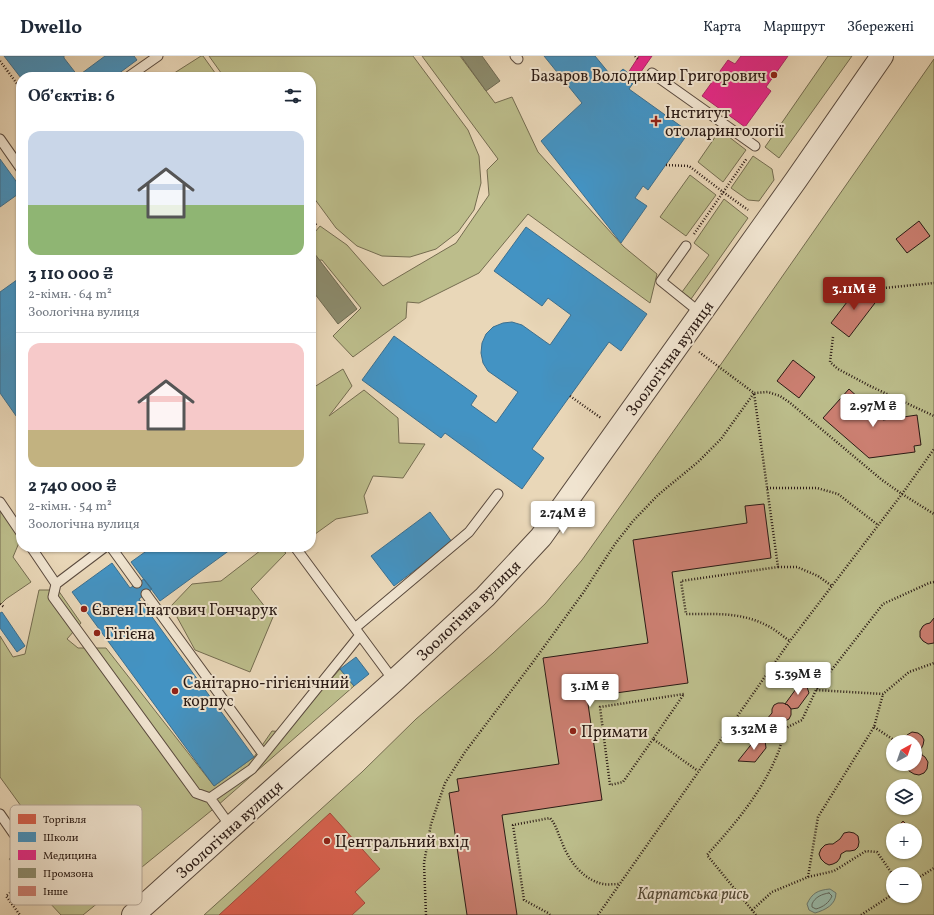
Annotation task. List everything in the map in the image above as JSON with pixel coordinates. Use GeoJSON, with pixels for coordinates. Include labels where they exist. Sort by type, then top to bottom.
{"type":"FeatureCollection","features":[{"type":"Feature","properties":{"kind":"street","name":"Зоологічна вулиця"},"geometry":{"type":"LineString","coordinates":[[133,915],[394,681],[485,597],[541,537],[792,187],[882,56]]}},
{"type":"Feature","properties":{"kind":"lane"},"geometry":{"type":"LineString","coordinates":[[135,72],[158,56]]}},
{"type":"Feature","properties":{"kind":"lane"},"geometry":{"type":"LineString","coordinates":[[652,73],[755,146]]}},
{"type":"Feature","properties":{"kind":"lane"},"geometry":{"type":"LineString","coordinates":[[0,139],[16,162]]}},
{"type":"Feature","properties":{"kind":"lane"},"geometry":{"type":"LineString","coordinates":[[688,242],[662,281],[701,314]]}},
{"type":"Feature","properties":{"kind":"lane"},"geometry":{"type":"LineString","coordinates":[[210,798],[252,769],[358,632],[469,532],[498,494]]}},
{"type":"Feature","properties":{"kind":"lane"},"geometry":{"type":"LineString","coordinates":[[0,502],[16,526]]}},
{"type":"Feature","properties":{"kind":"lane"},"geometry":{"type":"LineString","coordinates":[[34,552],[56,584]]}},
{"type":"Feature","properties":{"kind":"lane"},"geometry":{"type":"LineString","coordinates":[[98,552],[56,584],[53,597],[196,793],[210,798],[231,827]]}},
{"type":"Feature","properties":{"kind":"lane"},"geometry":{"type":"LineString","coordinates":[[115,552],[138,583]]}},
{"type":"Feature","properties":{"kind":"lane"},"geometry":{"type":"LineString","coordinates":[[299,552],[394,681]]}},
{"type":"Feature","properties":{"kind":"lane"},"geometry":{"type":"LineString","coordinates":[[146,594],[263,754]]}},
{"type":"Feature","properties":{"kind":"lane"},"geometry":{"type":"LineString","coordinates":[[0,814],[10,828]]}},
{"type":"Feature","properties":{"kind":"path"},"geometry":{"type":"LineString","coordinates":[[0,62],[16,80]]}},
{"type":"Feature","properties":{"kind":"path"},"geometry":{"type":"LineString","coordinates":[[688,242],[755,146]]}},
{"type":"Feature","properties":{"kind":"path"},"geometry":{"type":"LineString","coordinates":[[666,164],[689,166],[751,212]]}},
{"type":"Feature","properties":{"kind":"path"},"geometry":{"type":"LineString","coordinates":[[874,289],[934,283]]}},
{"type":"Feature","properties":{"kind":"path"},"geometry":{"type":"LineString","coordinates":[[834,337],[830,362],[838,369],[934,416]]}},
{"type":"Feature","properties":{"kind":"path"},"geometry":{"type":"LineString","coordinates":[[682,340],[754,393],[768,392],[780,396],[789,402],[882,480],[934,514]]}},
{"type":"Feature","properties":{"kind":"path"},"geometry":{"type":"LineString","coordinates":[[754,393],[778,567]]}},
{"type":"Feature","properties":{"kind":"path"},"geometry":{"type":"LineString","coordinates":[[426,915],[424,863],[431,824],[445,783],[465,752],[583,593],[632,521],[658,495],[698,462],[721,439],[754,393]]}},
{"type":"Feature","properties":{"kind":"path"},"geometry":{"type":"LineString","coordinates":[[570,396],[591,410]]}},
{"type":"Feature","properties":{"kind":"path"},"geometry":{"type":"LineString","coordinates":[[598,915],[790,641],[902,494],[934,449]]}},
{"type":"Feature","properties":{"kind":"path"},"geometry":{"type":"LineString","coordinates":[[768,488],[817,488],[838,494],[878,525]]}},
{"type":"Feature","properties":{"kind":"path"},"geometry":{"type":"LineString","coordinates":[[790,641],[766,625],[746,617],[721,614],[686,614],[681,581],[778,567],[797,567],[818,576],[832,586]]}},
{"type":"Feature","properties":{"kind":"path"},"geometry":{"type":"LineString","coordinates":[[756,915],[707,855],[729,831],[760,788],[778,752],[784,729],[802,720],[816,690],[883,604],[934,582]]}},
{"type":"Feature","properties":{"kind":"path"},"geometry":{"type":"LineString","coordinates":[[0,604],[4,607]]}},
{"type":"Feature","properties":{"kind":"path"},"geometry":{"type":"LineString","coordinates":[[808,877],[818,817],[874,727],[883,694],[909,672],[934,664]]}},
{"type":"Feature","properties":{"kind":"path"},"geometry":{"type":"LineString","coordinates":[[816,690],[883,694]]}},
{"type":"Feature","properties":{"kind":"path"},"geometry":{"type":"LineString","coordinates":[[684,694],[653,739],[623,782],[610,785],[600,707],[684,694]]}},
{"type":"Feature","properties":{"kind":"path"},"geometry":{"type":"LineString","coordinates":[[874,727],[886,735]]}},
{"type":"Feature","properties":{"kind":"path"},"geometry":{"type":"LineString","coordinates":[[653,739],[698,771]]}},
{"type":"Feature","properties":{"kind":"path"},"geometry":{"type":"LineString","coordinates":[[550,915],[524,900],[513,825],[550,818],[555,823],[569,859],[581,872],[591,880],[604,884],[619,884]]}},
{"type":"Feature","properties":{"kind":"path"},"geometry":{"type":"LineString","coordinates":[[752,910],[772,892],[808,877],[834,871],[866,851],[877,852],[887,867]]}},
{"type":"Feature","properties":{"kind":"path"},"geometry":{"type":"LineString","coordinates":[[922,876],[934,868]]}},
{"type":"Feature","properties":{"kind":"path"},"geometry":{"type":"LineString","coordinates":[[10,893],[6,896],[10,901]]}},
{"type":"Feature","properties":{"kind":"path"},"geometry":{"type":"LineString","coordinates":[[861,915],[886,899]]}},
{"type":"Feature","properties":{"kind":"path"},"geometry":{"type":"LineString","coordinates":[[13,905],[20,915]]}},
{"type":"Feature","properties":{"kind":"green space"},"geometry":{"type":"Polygon","coordinates":[[[203,56],[214,72],[176,72],[203,56]]]}},
{"type":"Feature","properties":{"kind":"green space"},"geometry":{"type":"Polygon","coordinates":[[[209,56],[413,56],[468,130],[479,156],[481,183],[474,210],[458,232],[436,249],[410,257],[382,256],[357,246],[336,228],[316,201],[316,72],[220,72],[209,56]]]}},
{"type":"Feature","properties":{"kind":"green space"},"geometry":{"type":"Polygon","coordinates":[[[422,56],[460,56],[495,103],[512,97],[538,152],[624,247],[657,274],[650,303],[528,214],[479,273],[419,303],[407,302],[406,318],[353,357],[333,336],[361,308],[322,260],[316,261],[316,231],[320,226],[347,245],[383,286],[456,243],[489,195],[487,170],[498,159],[422,56]]]}},
{"type":"Feature","properties":{"kind":"green space"},"geometry":{"type":"Polygon","coordinates":[[[828,56],[852,56],[779,158],[765,147],[828,56]]]}},
{"type":"Feature","properties":{"kind":"green space","name":"Карпатська рись"},"geometry":{"type":"Polygon","coordinates":[[[934,59],[934,915],[204,915],[362,772],[416,719],[493,653],[545,604],[582,560],[934,59]]]}},
{"type":"Feature","properties":{"kind":"green space"},"geometry":{"type":"Polygon","coordinates":[[[720,130],[746,150],[723,182],[698,162],[720,130]]]}},
{"type":"Feature","properties":{"kind":"green space"},"geometry":{"type":"Polygon","coordinates":[[[753,156],[772,169],[774,180],[759,201],[748,200],[731,188],[753,156]]]}},
{"type":"Feature","properties":{"kind":"green space"},"geometry":{"type":"Polygon","coordinates":[[[690,175],[716,195],[686,236],[660,217],[690,175]]]}},
{"type":"Feature","properties":{"kind":"green space"},"geometry":{"type":"Polygon","coordinates":[[[724,199],[748,218],[691,299],[682,292],[709,255],[694,243],[724,199]]]}},
{"type":"Feature","properties":{"kind":"green space"},"geometry":{"type":"Polygon","coordinates":[[[343,369],[352,386],[329,416],[364,390],[398,418],[399,443],[425,444],[403,478],[373,476],[364,496],[368,513],[336,519],[316,533],[316,386],[343,369]]]}},
{"type":"Feature","properties":{"kind":"green space"},"geometry":{"type":"Polygon","coordinates":[[[0,511],[16,532],[16,550],[13,557],[31,582],[6,599],[0,605],[0,511]]]}},
{"type":"Feature","properties":{"kind":"green space"},"geometry":{"type":"Polygon","coordinates":[[[259,552],[286,553],[251,589],[273,617],[250,672],[195,650],[171,606],[192,584],[221,581],[259,552]]]}},
{"type":"Feature","properties":{"kind":"green space"},"geometry":{"type":"Polygon","coordinates":[[[39,590],[58,590],[81,623],[67,639],[78,648],[106,648],[214,786],[254,757],[272,731],[285,732],[340,669],[354,686],[217,806],[142,867],[142,805],[20,805],[0,777],[0,636],[13,657],[25,654],[39,590]]]}},
{"type":"Feature","properties":{"kind":"green space"},"geometry":{"type":"Polygon","coordinates":[[[52,905],[95,905],[83,915],[61,915],[52,905]]]}},
{"type":"Feature","properties":{"kind":"water"},"geometry":{"type":"Polygon","coordinates":[[[830,889],[836,893],[836,897],[832,904],[826,909],[815,913],[809,910],[807,904],[813,895],[819,891],[830,889]]]}},
{"type":"Feature","properties":{"kind":"building: Торгівля","name":"Центральний вхід"},"geometry":{"type":"Polygon","coordinates":[[[330,813],[380,869],[355,892],[365,903],[352,915],[219,915],[330,813]]]}},
{"type":"Feature","properties":{"kind":"building: Школи"},"geometry":{"type":"Polygon","coordinates":[[[4,56],[64,56],[75,72],[16,72],[4,56]]]}},
{"type":"Feature","properties":{"kind":"building: Школи"},"geometry":{"type":"Polygon","coordinates":[[[105,56],[134,56],[137,60],[121,72],[83,72],[105,56]]]}},
{"type":"Feature","properties":{"kind":"building: Школи"},"geometry":{"type":"Polygon","coordinates":[[[544,56],[595,56],[613,78],[623,69],[636,79],[629,89],[689,132],[648,190],[643,186],[635,198],[647,206],[621,243],[541,141],[582,103],[544,56]]]}},
{"type":"Feature","properties":{"kind":"building: Школи"},"geometry":{"type":"Polygon","coordinates":[[[0,159],[16,181],[16,196],[0,207],[0,159]]]}},
{"type":"Feature","properties":{"kind":"building: Школи"},"geometry":{"type":"Polygon","coordinates":[[[526,227],[647,314],[621,351],[609,342],[532,449],[544,458],[522,489],[445,433],[441,438],[362,380],[394,336],[477,396],[471,405],[496,423],[518,392],[488,371],[483,363],[481,353],[482,343],[486,334],[493,327],[503,323],[512,322],[522,325],[550,345],[571,315],[548,298],[542,306],[494,271],[526,227]]]}},
{"type":"Feature","properties":{"kind":"building: Школи"},"geometry":{"type":"Polygon","coordinates":[[[16,281],[16,416],[0,393],[0,292],[16,281]]]}},
{"type":"Feature","properties":{"kind":"building: Школи"},"geometry":{"type":"Polygon","coordinates":[[[430,512],[452,542],[394,586],[371,556],[430,512]]]}},
{"type":"Feature","properties":{"kind":"building: Школи"},"geometry":{"type":"Polygon","coordinates":[[[145,552],[227,552],[160,601],[131,562],[145,552]]]}},
{"type":"Feature","properties":{"kind":"building: Школи","name":"Санітарно-гігієнічний корпус"},"geometry":{"type":"Polygon","coordinates":[[[112,563],[130,588],[144,579],[152,589],[139,599],[254,757],[214,786],[72,592],[112,563]]]}},
{"type":"Feature","properties":{"kind":"building: Школи"},"geometry":{"type":"Polygon","coordinates":[[[2,612],[25,646],[17,652],[0,628],[0,613],[2,612]]]}},
{"type":"Feature","properties":{"kind":"building: Школи"},"geometry":{"type":"Polygon","coordinates":[[[356,657],[369,674],[354,686],[340,669],[356,657]]]}},
{"type":"Feature","properties":{"kind":"building: Медицина"},"geometry":{"type":"Polygon","coordinates":[[[639,56],[652,56],[636,79],[628,73],[639,56]]]}},
{"type":"Feature","properties":{"kind":"building: Медицина"},"geometry":{"type":"Polygon","coordinates":[[[741,56],[788,56],[766,87],[771,91],[745,127],[702,96],[728,60],[735,64],[741,56]]]}},
{"type":"Feature","properties":{"kind":"building: Промзона"},"geometry":{"type":"Polygon","coordinates":[[[461,56],[482,56],[500,81],[486,91],[461,56]]]}},
{"type":"Feature","properties":{"kind":"building: Промзона"},"geometry":{"type":"Polygon","coordinates":[[[316,256],[357,309],[338,324],[316,295],[316,256]]]}},
{"type":"Feature","properties":{"kind":"building: Інше"},"geometry":{"type":"Polygon","coordinates":[[[919,221],[930,236],[907,253],[896,239],[919,221]]]}},
{"type":"Feature","properties":{"kind":"building: Інше"},"geometry":{"type":"Polygon","coordinates":[[[860,285],[878,299],[849,337],[831,323],[860,285]]]}},
{"type":"Feature","properties":{"kind":"building: Інше"},"geometry":{"type":"Polygon","coordinates":[[[793,360],[815,377],[799,398],[777,381],[793,360]]]}},
{"type":"Feature","properties":{"kind":"building: Інше"},"geometry":{"type":"Polygon","coordinates":[[[849,389],[883,420],[917,415],[921,445],[914,446],[915,452],[869,458],[823,418],[849,389]]]}},
{"type":"Feature","properties":{"kind":"building: Інше","name":"Примати"},"geometry":{"type":"Polygon","coordinates":[[[764,504],[771,558],[672,572],[688,683],[587,697],[602,800],[502,815],[517,915],[467,915],[449,793],[459,791],[457,779],[559,764],[543,658],[648,643],[633,540],[747,523],[745,506],[764,504]]]}},
{"type":"Feature","properties":{"kind":"building: Інше"},"geometry":{"type":"Polygon","coordinates":[[[934,618],[934,643],[928,644],[920,637],[920,631],[923,626],[930,623],[934,618]]]}},
{"type":"Feature","properties":{"kind":"building: Інше"},"geometry":{"type":"Polygon","coordinates":[[[804,678],[809,693],[798,708],[791,709],[785,704],[804,678]]]}},
{"type":"Feature","properties":{"kind":"building: Інше"},"geometry":{"type":"Polygon","coordinates":[[[778,703],[788,705],[791,709],[791,715],[789,719],[781,722],[772,738],[769,740],[761,739],[756,733],[756,727],[759,722],[766,720],[772,713],[774,705],[778,703]]]}},
{"type":"Feature","properties":{"kind":"building: Інше"},"geometry":{"type":"Polygon","coordinates":[[[912,732],[921,735],[907,735],[912,732]]]}},
{"type":"Feature","properties":{"kind":"building: Інше"},"geometry":{"type":"Polygon","coordinates":[[[758,736],[765,740],[766,748],[755,762],[738,761],[758,736]]]}},
{"type":"Feature","properties":{"kind":"building: Інше"},"geometry":{"type":"Polygon","coordinates":[[[922,736],[924,740],[922,747],[922,736]]]}},
{"type":"Feature","properties":{"kind":"building: Інше"},"geometry":{"type":"Polygon","coordinates":[[[922,755],[928,762],[927,769],[924,773],[919,775],[909,771],[922,771],[922,755]]]}},
{"type":"Feature","properties":{"kind":"building: Інше"},"geometry":{"type":"Polygon","coordinates":[[[849,832],[858,836],[858,847],[855,850],[846,851],[841,854],[837,862],[833,864],[829,865],[825,863],[819,854],[821,849],[825,845],[833,844],[840,839],[844,833],[849,832]]]}},
{"type":"Feature","properties":{"kind":"place","name":"Базаров Володимир Григорович"},"geometry":{"type":"Point","coordinates":[774,75]}},
{"type":"Feature","properties":{"kind":"place","name":"Інститут отоларингології"},"geometry":{"type":"Point","coordinates":[656,121]}},
{"type":"Feature","properties":{"kind":"place","name":"Євген Гнатович Гончарук"},"geometry":{"type":"Point","coordinates":[84,609]}},
{"type":"Feature","properties":{"kind":"place","name":"Гігієна"},"geometry":{"type":"Point","coordinates":[97,633]}},
{"type":"Feature","properties":{"kind":"place","name":"Санітарно-гігієнічний корпус"},"geometry":{"type":"Point","coordinates":[175,691]}},
{"type":"Feature","properties":{"kind":"place","name":"Примати"},"geometry":{"type":"Point","coordinates":[573,731]}},
{"type":"Feature","properties":{"kind":"place","name":"Центральний вхід"},"geometry":{"type":"Point","coordinates":[327,841]}}]}
